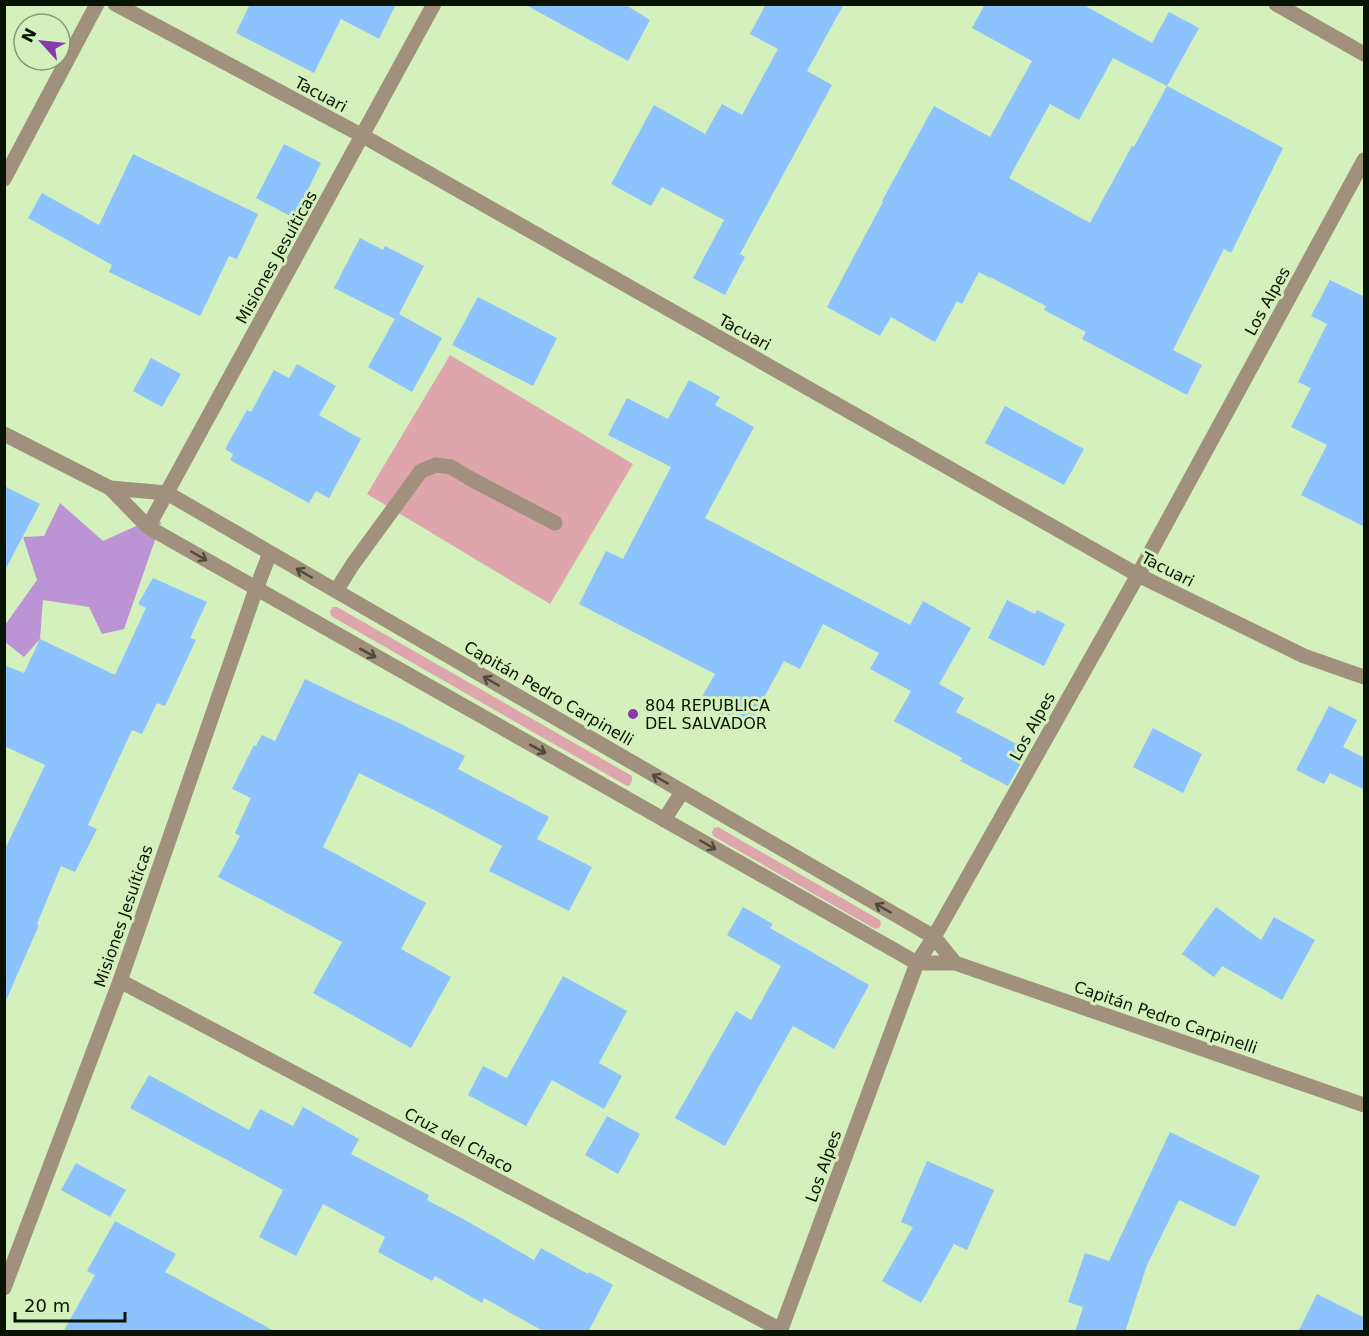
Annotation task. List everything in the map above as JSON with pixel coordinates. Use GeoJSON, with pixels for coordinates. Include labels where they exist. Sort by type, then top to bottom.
{"type":"FeatureCollection","features":[{"type":"Feature","properties":{"kind":"street"},"geometry":{"type":"LineString","coordinates":[[4,179],[97,4]]}},
{"type":"Feature","properties":{"kind":"street","name":"Tacuari"},"geometry":{"type":"LineString","coordinates":[[115,4],[363,136],[1138,574],[1304,656],[1365,677]]}},
{"type":"Feature","properties":{"kind":"street","name":"Misiones Jesuíticas"},"geometry":{"type":"LineString","coordinates":[[148,527],[434,4]]}},
{"type":"Feature","properties":{"kind":"street"},"geometry":{"type":"LineString","coordinates":[[1276,4],[1365,54]]}},
{"type":"Feature","properties":{"kind":"street","name":"Los Alpes"},"geometry":{"type":"LineString","coordinates":[[781,1331],[917,963],[934,937],[1138,574],[1365,160]]}},
{"type":"Feature","properties":{"kind":"street","name":"Capitán Pedro Carpinelli"},"geometry":{"type":"LineString","coordinates":[[4,434],[110,488],[148,527],[917,963],[955,963],[1365,1105]]}},
{"type":"Feature","properties":{"kind":"street"},"geometry":{"type":"LineString","coordinates":[[336,591],[421,471],[436,465],[451,467],[555,523]]}},
{"type":"Feature","properties":{"kind":"street","name":"Capitán Pedro Carpinelli"},"geometry":{"type":"LineString","coordinates":[[110,488],[167,493],[934,937],[955,963]]}},
{"type":"Feature","properties":{"kind":"street","name":"Misiones Jesuíticas"},"geometry":{"type":"LineString","coordinates":[[4,1288],[120,981],[270,553]]}},
{"type":"Feature","properties":{"kind":"street"},"geometry":{"type":"LineString","coordinates":[[664,820],[682,792]]}},
{"type":"Feature","properties":{"kind":"street","name":"Cruz del Chaco"},"geometry":{"type":"LineString","coordinates":[[120,981],[781,1331]]}},
{"type":"Feature","properties":{"kind":"shaded area"},"geometry":{"type":"Polygon","coordinates":[[[450,355],[633,464],[550,604],[367,494],[450,355]]]}},
{"type":"Feature","properties":{"kind":"shaded area"},"geometry":{"type":"Polygon","coordinates":[[[60,503],[103,541],[156,517],[161,523],[124,629],[102,634],[89,607],[43,600],[40,639],[24,657],[5,642],[5,625],[37,580],[23,537],[44,536],[60,503]]]}},
{"type":"Feature","properties":{"kind":"shaded area"},"geometry":{"type":"Polygon","coordinates":[[[333,607],[337,607],[632,776],[630,785],[627,786],[331,616],[330,611],[333,607]]]}},
{"type":"Feature","properties":{"kind":"shaded area"},"geometry":{"type":"Polygon","coordinates":[[[718,827],[880,920],[879,928],[875,929],[713,836],[714,828],[718,827]]]}},
{"type":"Feature","properties":{"kind":"building"},"geometry":{"type":"Polygon","coordinates":[[[250,4],[396,4],[379,39],[341,19],[314,73],[236,33],[250,4]]]}},
{"type":"Feature","properties":{"kind":"building"},"geometry":{"type":"Polygon","coordinates":[[[524,4],[624,4],[650,20],[628,61],[524,4]]]}},
{"type":"Feature","properties":{"kind":"building"},"geometry":{"type":"Polygon","coordinates":[[[766,4],[844,4],[807,71],[832,85],[740,254],[745,257],[725,295],[693,278],[724,220],[662,187],[651,206],[611,184],[654,105],[705,134],[722,104],[742,115],[778,49],[750,34],[766,4]]]}},
{"type":"Feature","properties":{"kind":"building"},"geometry":{"type":"Polygon","coordinates":[[[985,4],[1082,4],[1152,43],[1169,12],[1199,28],[1167,86],[1283,148],[1231,253],[1224,249],[1173,350],[1202,365],[1187,395],[1082,339],[1086,332],[1044,310],[1046,306],[979,272],[962,304],[957,301],[935,342],[891,317],[880,336],[827,307],[934,106],[990,137],[1032,61],[972,28],[985,4]],[[1113,58],[1079,120],[1050,104],[1009,178],[1090,223],[1132,146],[1134,147],[1167,86],[1113,58]]]}},
{"type":"Feature","properties":{"kind":"building"},"geometry":{"type":"Polygon","coordinates":[[[284,144],[321,163],[294,218],[256,198],[284,144]]]}},
{"type":"Feature","properties":{"kind":"building"},"geometry":{"type":"Polygon","coordinates":[[[133,154],[258,214],[237,259],[229,256],[200,316],[109,272],[112,265],[28,218],[42,193],[99,225],[133,154]]]}},
{"type":"Feature","properties":{"kind":"building"},"geometry":{"type":"Polygon","coordinates":[[[360,238],[383,250],[385,246],[424,266],[399,314],[442,338],[412,392],[368,367],[395,319],[334,288],[360,238]]]}},
{"type":"Feature","properties":{"kind":"building"},"geometry":{"type":"Polygon","coordinates":[[[1330,280],[1365,297],[1365,527],[1301,495],[1327,445],[1291,427],[1311,388],[1298,382],[1327,324],[1311,316],[1330,280]]]}},
{"type":"Feature","properties":{"kind":"building"},"geometry":{"type":"Polygon","coordinates":[[[478,297],[557,338],[533,386],[452,345],[478,297]]]}},
{"type":"Feature","properties":{"kind":"building"},"geometry":{"type":"Polygon","coordinates":[[[151,358],[181,374],[162,407],[133,391],[151,358]]]}},
{"type":"Feature","properties":{"kind":"building"},"geometry":{"type":"Polygon","coordinates":[[[297,364],[336,386],[319,415],[361,439],[329,498],[316,491],[309,503],[230,460],[233,454],[225,449],[247,410],[251,412],[274,370],[289,378],[297,364]]]}},
{"type":"Feature","properties":{"kind":"building"},"geometry":{"type":"Polygon","coordinates":[[[689,380],[720,397],[715,405],[754,427],[705,518],[910,625],[923,601],[971,628],[939,684],[964,698],[956,712],[1028,750],[1008,786],[960,761],[962,758],[894,721],[911,691],[870,669],[879,653],[823,624],[800,669],[784,661],[746,730],[698,704],[715,674],[579,604],[606,551],[623,559],[671,467],[608,435],[627,398],[668,419],[689,380]]]}},
{"type":"Feature","properties":{"kind":"building"},"geometry":{"type":"Polygon","coordinates":[[[1005,406],[1084,449],[1064,485],[985,443],[1005,406]]]}},
{"type":"Feature","properties":{"kind":"building"},"geometry":{"type":"Polygon","coordinates":[[[4,486],[40,504],[4,572],[4,486]]]}},
{"type":"Feature","properties":{"kind":"building"},"geometry":{"type":"Polygon","coordinates":[[[153,578],[207,602],[190,638],[196,640],[165,706],[157,703],[142,734],[132,730],[88,825],[97,829],[75,872],[61,866],[37,924],[39,925],[4,1005],[4,851],[45,765],[4,746],[4,665],[24,673],[40,639],[115,675],[146,608],[138,604],[153,578]]]}},
{"type":"Feature","properties":{"kind":"building"},"geometry":{"type":"Polygon","coordinates":[[[1007,600],[1035,614],[1037,610],[1065,624],[1044,666],[988,638],[1007,600]]]}},
{"type":"Feature","properties":{"kind":"building"},"geometry":{"type":"Polygon","coordinates":[[[305,679],[465,756],[458,769],[549,817],[537,839],[592,867],[569,911],[489,871],[502,846],[359,773],[323,847],[426,903],[401,949],[451,977],[411,1048],[313,993],[342,942],[218,877],[240,836],[235,833],[251,798],[232,789],[254,745],[256,746],[262,735],[275,741],[305,679]]]}},
{"type":"Feature","properties":{"kind":"building"},"geometry":{"type":"Polygon","coordinates":[[[1329,706],[1357,720],[1343,747],[1365,758],[1365,790],[1330,773],[1324,784],[1296,770],[1329,706]]]}},
{"type":"Feature","properties":{"kind":"building"},"geometry":{"type":"Polygon","coordinates":[[[1153,728],[1202,754],[1183,793],[1133,767],[1153,728]]]}},
{"type":"Feature","properties":{"kind":"building"},"geometry":{"type":"Polygon","coordinates":[[[743,907],[773,924],[770,928],[869,985],[834,1049],[793,1026],[725,1146],[675,1118],[736,1011],[751,1020],[781,966],[727,935],[743,907]]]}},
{"type":"Feature","properties":{"kind":"building"},"geometry":{"type":"Polygon","coordinates":[[[1216,907],[1261,940],[1274,917],[1315,940],[1282,1000],[1222,966],[1214,977],[1182,954],[1216,907]]]}},
{"type":"Feature","properties":{"kind":"building"},"geometry":{"type":"Polygon","coordinates":[[[563,976],[627,1011],[599,1063],[622,1076],[604,1109],[552,1080],[526,1126],[468,1095],[483,1066],[507,1078],[563,976]]]}},
{"type":"Feature","properties":{"kind":"building"},"geometry":{"type":"Polygon","coordinates":[[[149,1075],[249,1130],[260,1109],[293,1126],[303,1107],[359,1139],[351,1154],[429,1195],[427,1200],[534,1260],[541,1248],[613,1285],[588,1332],[545,1332],[484,1298],[482,1303],[435,1276],[432,1281],[378,1252],[385,1237],[323,1204],[296,1256],[259,1237],[283,1190],[130,1108],[149,1075]]]}},
{"type":"Feature","properties":{"kind":"building"},"geometry":{"type":"Polygon","coordinates":[[[607,1116],[640,1134],[618,1174],[585,1155],[607,1116]]]}},
{"type":"Feature","properties":{"kind":"building"},"geometry":{"type":"Polygon","coordinates":[[[1170,1132],[1260,1176],[1235,1227],[1179,1200],[1147,1265],[1125,1332],[1075,1332],[1083,1307],[1068,1302],[1085,1253],[1109,1261],[1170,1132]]]}},
{"type":"Feature","properties":{"kind":"building"},"geometry":{"type":"Polygon","coordinates":[[[927,1161],[994,1190],[967,1250],[954,1244],[921,1303],[882,1281],[913,1227],[901,1222],[927,1161]]]}},
{"type":"Feature","properties":{"kind":"building"},"geometry":{"type":"Polygon","coordinates":[[[76,1163],[126,1190],[110,1217],[61,1190],[76,1163]]]}},
{"type":"Feature","properties":{"kind":"building"},"geometry":{"type":"Polygon","coordinates":[[[115,1221],[176,1254],[165,1272],[276,1332],[63,1332],[95,1275],[87,1271],[115,1221]]]}},
{"type":"Feature","properties":{"kind":"building"},"geometry":{"type":"Polygon","coordinates":[[[1317,1294],[1365,1318],[1365,1332],[1298,1332],[1317,1294]]]}},
{"type":"Feature","properties":{"kind":"place","name":"804 REPUBLICA DEL SALVADOR"},"geometry":{"type":"Point","coordinates":[633,714]}}]}
